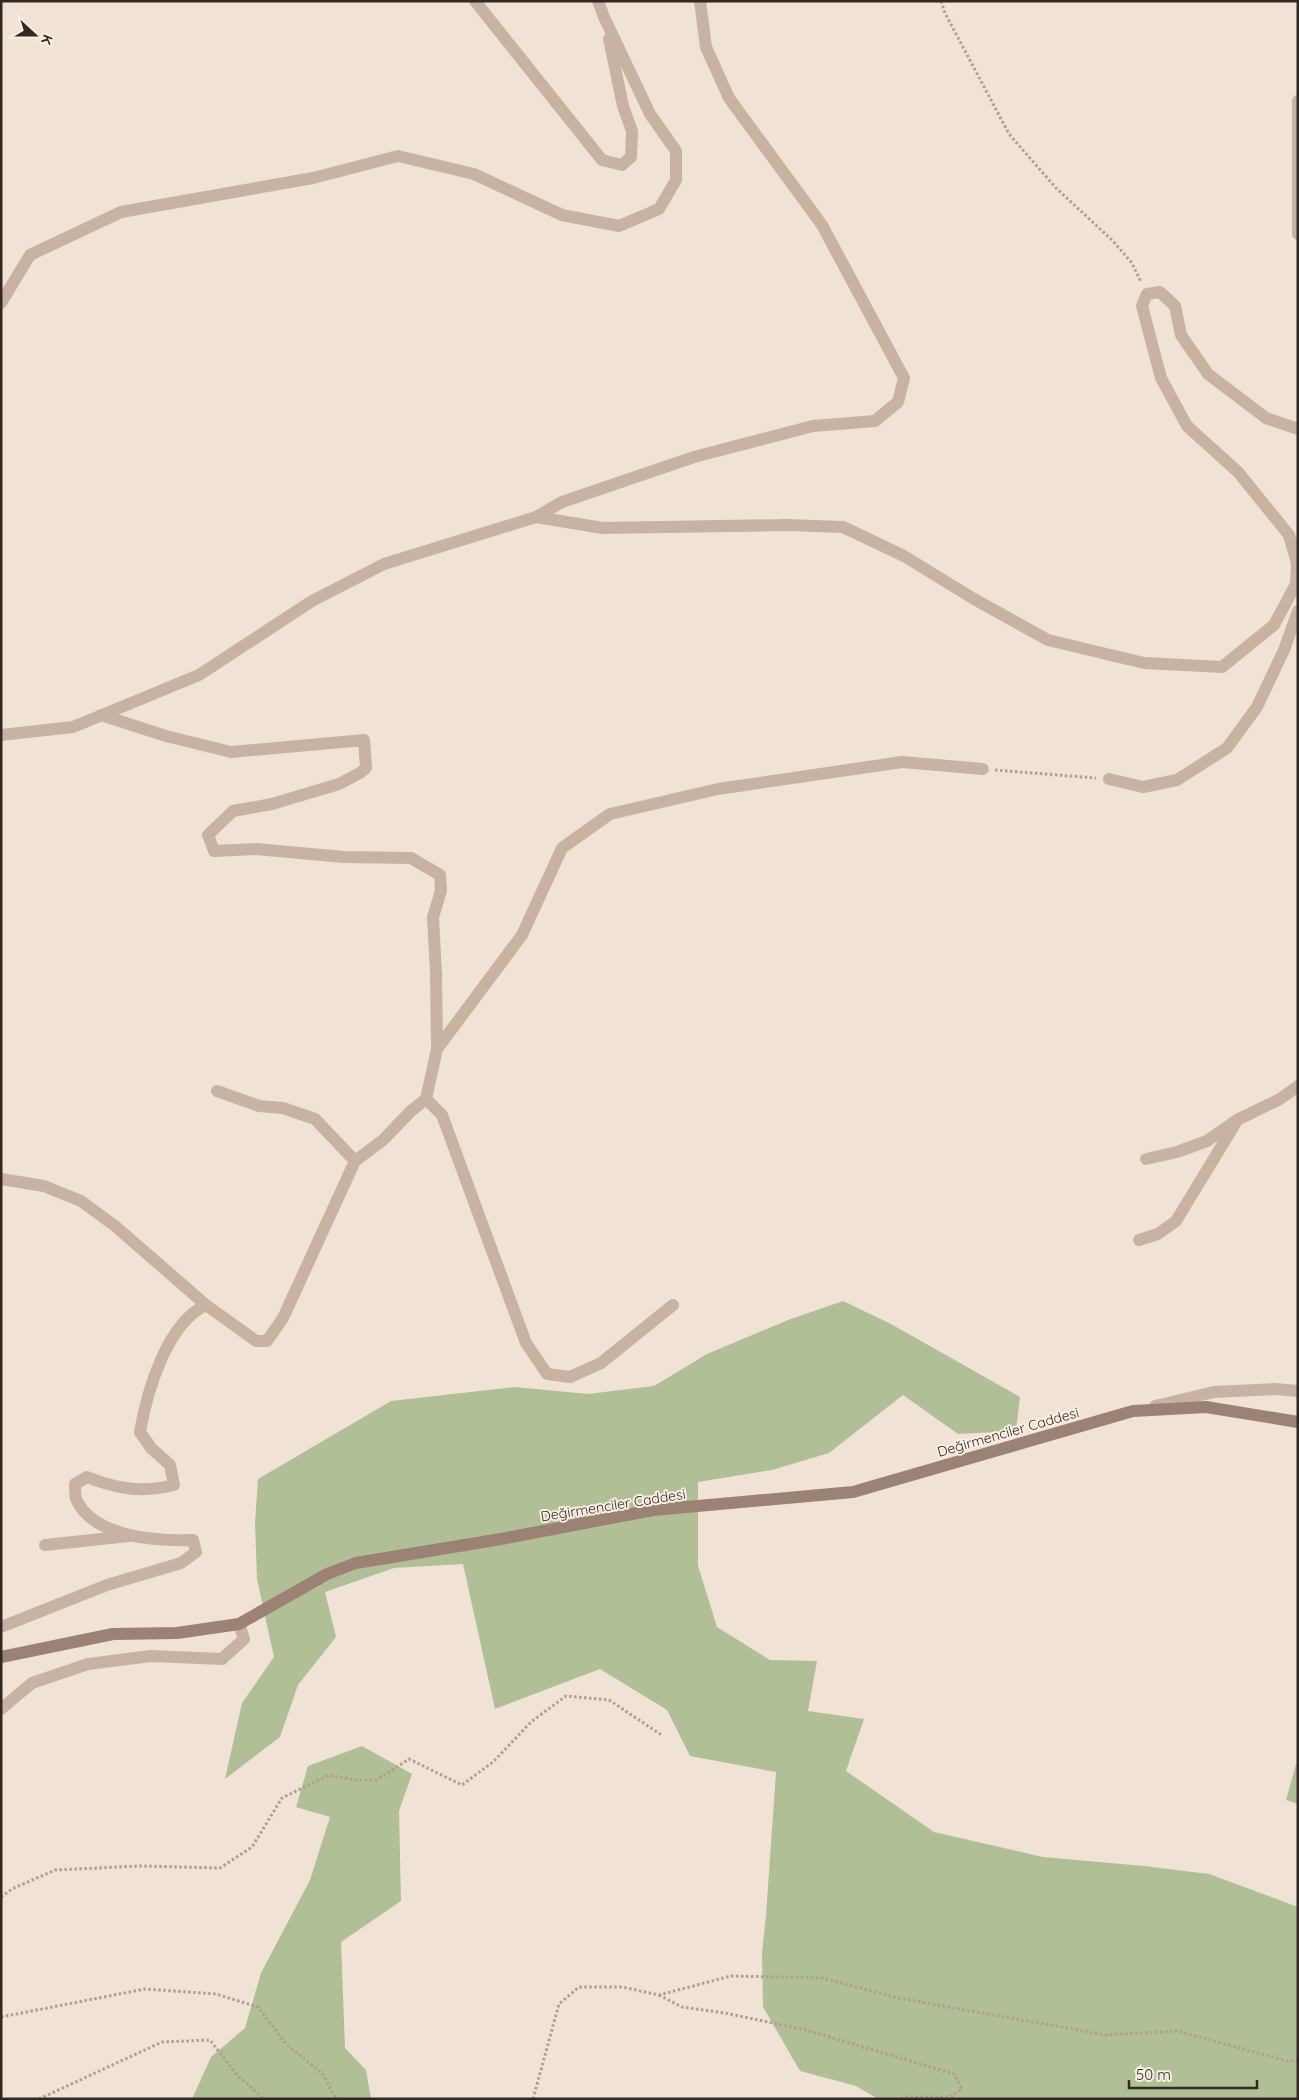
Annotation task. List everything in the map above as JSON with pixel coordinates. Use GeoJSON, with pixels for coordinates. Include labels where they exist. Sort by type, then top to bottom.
{"type":"FeatureCollection","features":[{"type":"Feature","properties":{"kind":"main road","name":"Değirmenciler Caddesi"},"geometry":{"type":"LineString","coordinates":[[1,1657],[113,1634],[177,1633],[239,1624],[327,1574],[356,1563],[502,1539],[653,1510],[852,1492],[1133,1412],[1206,1407],[1298,1422]]}},
{"type":"Feature","properties":{"kind":"street"},"geometry":{"type":"LineString","coordinates":[[475,1],[602,160],[622,165],[631,158],[632,131],[623,106],[604,17]]}},
{"type":"Feature","properties":{"kind":"street"},"geometry":{"type":"LineString","coordinates":[[1,302],[30,255],[121,212],[313,178],[398,156],[474,174],[562,215],[619,226],[659,210],[676,180],[676,151],[650,114],[598,1]]}},
{"type":"Feature","properties":{"kind":"street"},"geometry":{"type":"LineString","coordinates":[[1,735],[73,727],[199,674],[312,601],[384,564],[536,517],[562,502],[694,456],[813,426],[875,421],[898,402],[904,378],[822,225],[730,98],[706,47],[700,1]]}},
{"type":"Feature","properties":{"kind":"street"},"geometry":{"type":"LineString","coordinates":[[1298,101],[1298,234]]}},
{"type":"Feature","properties":{"kind":"street"},"geometry":{"type":"LineString","coordinates":[[536,517],[603,528],[787,525],[843,527],[904,556],[974,599],[1048,640],[1144,663],[1222,667],[1274,625],[1296,584],[1297,563],[1293,538],[1238,472],[1187,426],[1161,378],[1142,306],[1147,294],[1160,292],[1175,306],[1181,335],[1208,374],[1266,418],[1298,430]]}},
{"type":"Feature","properties":{"kind":"street"},"geometry":{"type":"LineString","coordinates":[[1109,779],[1143,787],[1177,780],[1227,748],[1257,707],[1284,650],[1298,611]]}},
{"type":"Feature","properties":{"kind":"street"},"geometry":{"type":"LineString","coordinates":[[1,1178],[44,1186],[81,1201],[115,1226],[206,1305],[256,1342],[267,1341],[283,1318],[355,1161],[383,1140],[426,1099],[430,1072],[437,1050],[433,917],[441,891],[440,875],[411,858],[344,857],[256,850],[214,851],[208,835],[234,810],[272,804],[339,784],[360,773],[366,768],[364,740],[231,752],[166,736],[101,715]]}},
{"type":"Feature","properties":{"kind":"street"},"geometry":{"type":"LineString","coordinates":[[437,1050],[522,934],[562,848],[610,814],[718,789],[902,762],[983,769]]}},
{"type":"Feature","properties":{"kind":"street"},"geometry":{"type":"LineString","coordinates":[[1146,1159],[1177,1152],[1207,1142],[1237,1120],[1280,1099],[1298,1086]]}},
{"type":"Feature","properties":{"kind":"street"},"geometry":{"type":"LineString","coordinates":[[217,1091],[260,1106],[283,1108],[315,1119],[355,1161]]}},
{"type":"Feature","properties":{"kind":"street"},"geometry":{"type":"LineString","coordinates":[[426,1099],[442,1115],[526,1343],[547,1374],[570,1377],[601,1363],[673,1305]]}},
{"type":"Feature","properties":{"kind":"street"},"geometry":{"type":"LineString","coordinates":[[1139,1240],[1158,1234],[1176,1221],[1237,1120]]}},
{"type":"Feature","properties":{"kind":"street"},"geometry":{"type":"LineString","coordinates":[[131,1536],[100,1524],[84,1510],[76,1498],[75,1484],[87,1477],[122,1489],[159,1489],[174,1485],[170,1465],[151,1448],[140,1432],[144,1405],[167,1346],[194,1311],[206,1305]]}},
{"type":"Feature","properties":{"kind":"street"},"geometry":{"type":"LineString","coordinates":[[1133,1412],[1214,1392],[1298,1391]]}},
{"type":"Feature","properties":{"kind":"street"},"geometry":{"type":"LineString","coordinates":[[1,1626],[107,1585],[181,1563],[196,1552],[193,1540],[173,1541],[131,1536],[45,1546]]}},
{"type":"Feature","properties":{"kind":"street"},"geometry":{"type":"LineString","coordinates":[[1,1710],[32,1683],[88,1664],[152,1656],[222,1659],[244,1639],[239,1624]]}},
{"type":"Feature","properties":{"kind":"path"},"geometry":{"type":"LineString","coordinates":[[942,1],[945,13],[1009,134],[1056,188],[1112,240],[1132,263],[1147,294]]}},
{"type":"Feature","properties":{"kind":"path"},"geometry":{"type":"LineString","coordinates":[[983,769],[1109,779]]}},
{"type":"Feature","properties":{"kind":"path"},"geometry":{"type":"LineString","coordinates":[[1,1897],[12,1889],[55,1870],[140,1866],[220,1868],[252,1847],[282,1798],[329,1775],[355,1780],[377,1780],[409,1760],[462,1785],[493,1762],[530,1722],[566,1696],[610,1700],[663,1736]]}},
{"type":"Feature","properties":{"kind":"path"},"geometry":{"type":"LineString","coordinates":[[659,1996],[731,1976],[823,1978],[898,1998],[1106,2035],[1177,2031],[1287,2061],[1298,2061]]}},
{"type":"Feature","properties":{"kind":"path"},"geometry":{"type":"LineString","coordinates":[[532,2099],[559,2004],[579,1987],[622,1987],[659,1996],[682,2008],[725,2013],[806,2030],[954,2074],[962,2089],[950,2097],[906,2097],[899,2099]]}},
{"type":"Feature","properties":{"kind":"path"},"geometry":{"type":"LineString","coordinates":[[1,2017],[146,1989],[216,1994],[258,2008],[286,2044],[323,2074],[336,2099]]}},
{"type":"Feature","properties":{"kind":"path"},"geometry":{"type":"LineString","coordinates":[[39,2099],[162,2042],[210,2040],[237,2076],[264,2099]]}},
{"type":"Feature","properties":{"kind":"green space"},"geometry":{"type":"Polygon","coordinates":[[[843,1301],[891,1324],[1020,1397],[1016,1431],[958,1434],[903,1395],[829,1453],[772,1470],[698,1482],[698,1566],[717,1627],[770,1660],[817,1661],[808,1711],[864,1719],[846,1771],[934,1832],[1043,1857],[1209,1874],[1298,1907],[1298,2099],[878,2099],[856,2086],[800,2071],[763,2007],[762,1953],[776,1772],[690,1756],[667,1710],[600,1669],[495,1709],[463,1564],[394,1568],[325,1592],[336,1637],[298,1685],[280,1737],[225,1779],[242,1703],[274,1657],[257,1579],[255,1524],[258,1479],[391,1401],[515,1387],[588,1394],[654,1386],[707,1354],[788,1320],[843,1301]]]}},
{"type":"Feature","properties":{"kind":"green space"},"geometry":{"type":"Polygon","coordinates":[[[362,1746],[412,1774],[399,1811],[401,1901],[341,1942],[345,2048],[366,2070],[371,2099],[192,2099],[211,2057],[245,2028],[261,1973],[310,1880],[330,1817],[296,1807],[308,1766],[362,1746]]]}},
{"type":"Feature","properties":{"kind":"green space"},"geometry":{"type":"Polygon","coordinates":[[[1296,1764],[1298,1765],[1298,1804],[1286,1800],[1296,1764]]]}}]}
